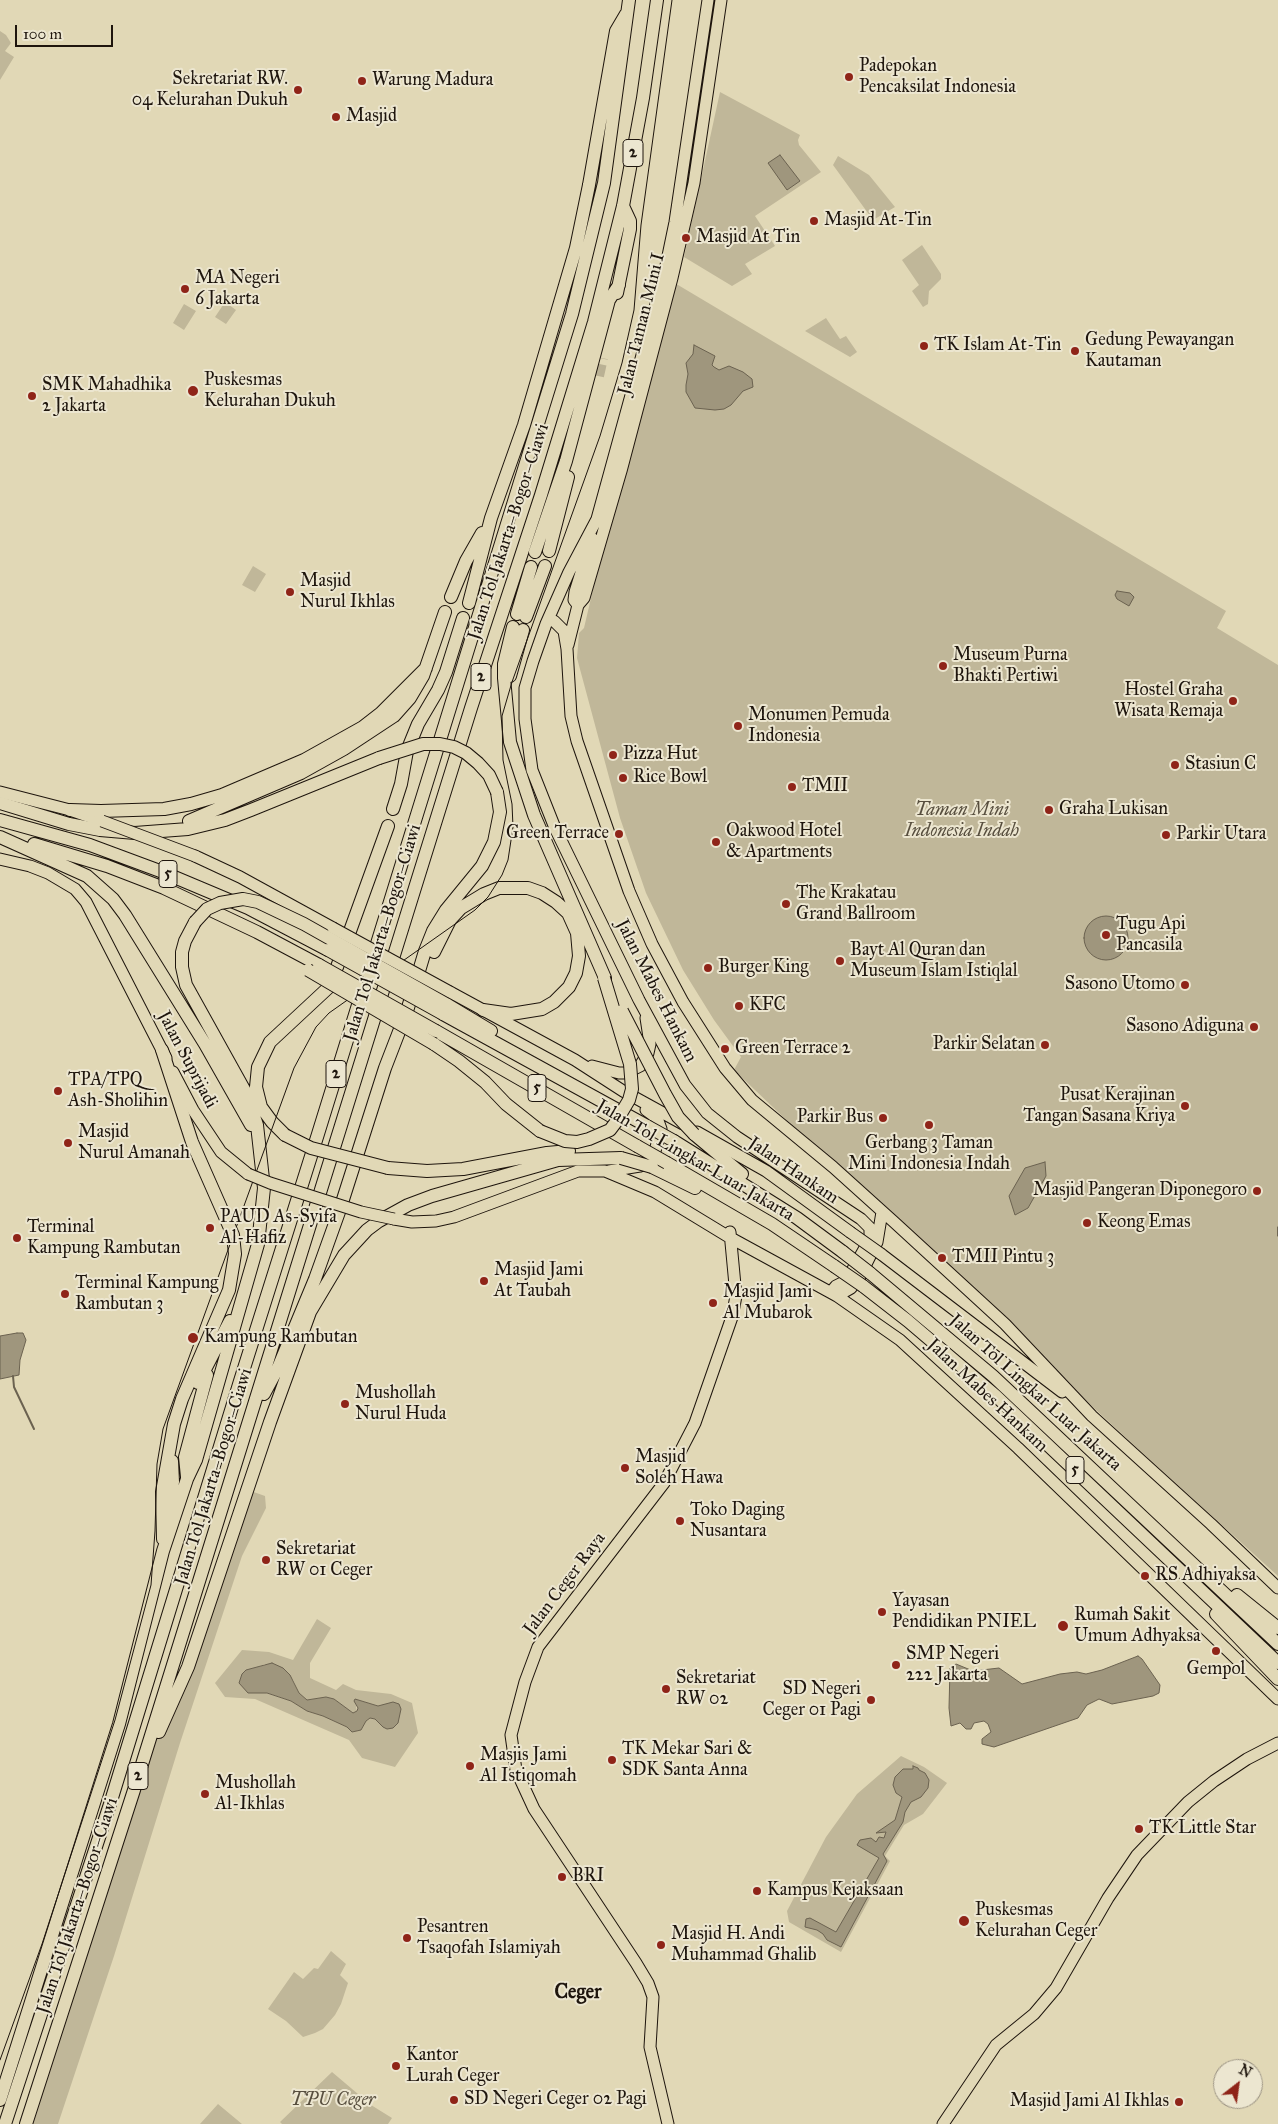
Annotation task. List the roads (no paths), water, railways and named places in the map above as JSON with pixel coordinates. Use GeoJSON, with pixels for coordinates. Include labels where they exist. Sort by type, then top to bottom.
{"type":"FeatureCollection","features":[{"type":"Feature","properties":{"kind":"highway","name":"Jalan Tol Jakarta–Bogor–Ciawi"},"geometry":{"type":"LineString","coordinates":[[5,2124],[111,1801],[569,323],[604,183],[628,0]]}},
{"type":"Feature","properties":{"kind":"highway","name":"Jalan Tol Jakarta–Bogor–Ciawi"},"geometry":{"type":"LineString","coordinates":[[26,2124],[134,1790],[481,675],[541,495],[594,322],[624,206],[657,0]]}},
{"type":"Feature","properties":{"kind":"highway"},"geometry":{"type":"LineString","coordinates":[[654,21],[666,0]]}},
{"type":"Feature","properties":{"kind":"highway"},"geometry":{"type":"LineString","coordinates":[[469,603],[491,518],[524,425],[576,248],[616,31],[626,14]]}},
{"type":"Feature","properties":{"kind":"highway"},"geometry":{"type":"LineString","coordinates":[[602,358],[630,229],[630,221],[624,206]]}},
{"type":"Feature","properties":{"kind":"highway"},"geometry":{"type":"LineString","coordinates":[[536,552],[566,461],[609,300],[619,285]]}},
{"type":"Feature","properties":{"kind":"highway"},"geometry":{"type":"LineString","coordinates":[[549,551],[580,433],[598,376]]}},
{"type":"Feature","properties":{"kind":"highway"},"geometry":{"type":"LineString","coordinates":[[450,597],[466,561],[491,518]]}},
{"type":"Feature","properties":{"kind":"highway"},"geometry":{"type":"LineString","coordinates":[[531,567],[521,615],[545,566]]}},
{"type":"Feature","properties":{"kind":"highway"},"geometry":{"type":"LineString","coordinates":[[163,830],[200,818],[278,784],[344,749],[394,716],[410,698],[426,668],[445,612]]}},
{"type":"Feature","properties":{"kind":"highway"},"geometry":{"type":"LineString","coordinates":[[393,810],[401,784],[407,751],[418,724],[446,672],[463,618]]}},
{"type":"Feature","properties":{"kind":"highway"},"geometry":{"type":"LineString","coordinates":[[518,628],[507,694],[510,742],[534,815],[604,978],[678,1116],[694,1134],[797,1218]]}},
{"type":"Feature","properties":{"kind":"highway"},"geometry":{"type":"LineString","coordinates":[[70,810],[164,809],[191,804],[231,791],[304,760],[363,727],[381,713],[426,668]]}},
{"type":"Feature","properties":{"kind":"highway"},"geometry":{"type":"LineString","coordinates":[[0,803],[69,824],[100,830],[135,832],[188,829],[224,820],[379,758],[423,744],[440,744],[454,747],[466,753],[488,775],[497,792],[500,812],[494,842],[482,866],[446,910],[433,931],[315,1279],[278,1368],[247,1428]]}},
{"type":"Feature","properties":{"kind":"highway","name":"Jalan Tol Lingkar Luar Jakarta"},"geometry":{"type":"LineString","coordinates":[[0,820],[90,845],[160,871],[248,908],[328,950],[447,1003],[582,1089],[674,1141],[797,1218],[870,1273],[993,1376],[1178,1558],[1278,1664]]}},
{"type":"Feature","properties":{"kind":"highway"},"geometry":{"type":"LineString","coordinates":[[388,826],[328,988],[270,1042],[258,1067],[256,1087],[262,1107],[272,1122],[285,1135],[311,1148],[388,1168],[426,1171],[463,1169],[547,1153],[595,1151],[652,1167],[772,1224]]}},
{"type":"Feature","properties":{"kind":"highway"},"geometry":{"type":"LineString","coordinates":[[0,836],[87,876],[113,899],[125,915],[205,1044],[261,1145]]}},
{"type":"Feature","properties":{"kind":"highway","name":"Jalan Tol Lingkar Luar Jakarta"},"geometry":{"type":"LineString","coordinates":[[0,836],[134,876],[220,914],[313,967],[436,1031],[772,1224],[863,1286],[908,1321],[1278,1644]]}},
{"type":"Feature","properties":{"kind":"highway"},"geometry":{"type":"LineString","coordinates":[[407,1011],[419,988],[439,938],[450,920],[461,908],[484,894],[499,888],[512,887],[528,888],[556,902],[568,913],[577,933],[579,945],[576,973],[569,986],[554,1002],[542,1009],[511,1014],[482,1010]]}},
{"type":"Feature","properties":{"kind":"highway"},"geometry":{"type":"LineString","coordinates":[[0,2100],[119,1724],[163,1551],[198,1451],[218,1376],[258,1244],[264,1188],[258,1125],[246,1093],[186,985],[182,967],[182,952],[185,941],[195,922],[207,910],[220,903],[242,899],[258,902],[304,924],[447,1003]]}},
{"type":"Feature","properties":{"kind":"highway"},"geometry":{"type":"LineString","coordinates":[[313,967],[460,1061],[485,1082],[506,1104],[540,1131],[565,1140],[577,1142],[610,1130],[629,1100],[632,1089],[630,1064],[604,978]]}},
{"type":"Feature","properties":{"kind":"highway"},"geometry":{"type":"LineString","coordinates":[[162,1050],[192,1142],[233,1234],[235,1254],[228,1290],[182,1399],[174,1424],[162,1492],[163,1551]]}},
{"type":"Feature","properties":{"kind":"highway"},"geometry":{"type":"LineString","coordinates":[[134,1790],[188,1667],[270,1422],[310,1312],[334,1268],[352,1244],[367,1230],[408,1204],[569,1158],[621,1158]]}},
{"type":"Feature","properties":{"kind":"highway"},"geometry":{"type":"LineString","coordinates":[[168,1537],[168,1512],[173,1482],[172,1454],[187,1404],[244,1295]]}},
{"type":"Feature","properties":{"kind":"highway"},"geometry":{"type":"LineString","coordinates":[[187,1479],[185,1457],[214,1352]]}},
{"type":"Feature","properties":{"kind":"highway"},"geometry":{"type":"LineString","coordinates":[[1178,1558],[1278,1628]]}},
{"type":"Feature","properties":{"kind":"highway"},"geometry":{"type":"LineString","coordinates":[[1178,1558],[1194,1592],[1278,1679]]}},
{"type":"Feature","properties":{"kind":"main road","name":"Jalan Taman Mini I"},"geometry":{"type":"LineString","coordinates":[[550,622],[569,572],[597,519],[665,269],[675,222],[708,0]]}},
{"type":"Feature","properties":{"kind":"main road","name":"Jalan Taman Mini I"},"geometry":{"type":"LineString","coordinates":[[567,648],[578,604],[584,598],[622,471],[672,280],[694,183],[721,0]]}},
{"type":"Feature","properties":{"kind":"main road"},"geometry":{"type":"LineString","coordinates":[[578,604],[574,600],[575,592],[597,519]]}},
{"type":"Feature","properties":{"kind":"main road"},"geometry":{"type":"LineString","coordinates":[[550,622],[575,617]]}},
{"type":"Feature","properties":{"kind":"main road"},"geometry":{"type":"LineString","coordinates":[[550,622],[564,631],[567,648]]}},
{"type":"Feature","properties":{"kind":"main road","name":"Jalan Mabes Hankam"},"geometry":{"type":"LineString","coordinates":[[550,622],[525,688],[525,719],[532,770],[565,852],[644,1009],[685,1085],[706,1113],[737,1137],[860,1219]]}},
{"type":"Feature","properties":{"kind":"main road","name":"Jalan Mabes Hankam"},"geometry":{"type":"LineString","coordinates":[[567,648],[570,708],[577,741],[629,891],[652,944],[683,1002],[725,1068],[752,1100],[853,1185],[1005,1324],[1092,1416],[1278,1588]]}},
{"type":"Feature","properties":{"kind":"main road"},"geometry":{"type":"LineString","coordinates":[[0,792],[102,820],[195,856],[240,876],[333,928],[447,1003]]}},
{"type":"Feature","properties":{"kind":"main road","name":"Jalan Suprijadi"},"geometry":{"type":"LineString","coordinates":[[0,859],[30,866],[48,873],[63,881],[86,902],[193,1110],[221,1152],[248,1174],[270,1183],[361,1212],[394,1219]]}},
{"type":"Feature","properties":{"kind":"main road","name":"Jalan Hankam"},"geometry":{"type":"LineString","coordinates":[[447,1003],[482,1010],[575,1060],[623,1091],[766,1171],[881,1254],[1092,1416]]}},
{"type":"Feature","properties":{"kind":"main road"},"geometry":{"type":"LineString","coordinates":[[575,1060],[619,1074],[626,1073],[640,1066],[648,1053],[650,1044],[644,1009]]}},
{"type":"Feature","properties":{"kind":"main road"},"geometry":{"type":"LineString","coordinates":[[605,1171],[628,1169],[646,1164],[655,1151],[661,1133],[657,1118],[623,1091]]}},
{"type":"Feature","properties":{"kind":"main road","name":"Jalan Mabes Hankam"},"geometry":{"type":"LineString","coordinates":[[394,1219],[412,1222],[436,1221],[454,1217],[566,1174],[582,1171],[605,1171],[655,1192],[837,1291],[900,1340],[968,1402],[1278,1699]]}},
{"type":"Feature","properties":{"kind":"main road"},"geometry":{"type":"LineString","coordinates":[[837,1291],[848,1278],[870,1239],[870,1228],[860,1219],[867,1211],[866,1207],[853,1185]]}},
{"type":"Feature","properties":{"kind":"main road"},"geometry":{"type":"LineString","coordinates":[[837,1291],[851,1288],[858,1280],[877,1242],[882,1212]]}},
{"type":"Feature","properties":{"kind":"main road","name":"Jalan Ceger Raya"},"geometry":{"type":"LineString","coordinates":[[668,2124],[650,2047],[653,1997],[648,1983],[634,1958],[534,1809],[516,1770],[511,1735],[525,1682],[538,1648],[664,1483],[695,1423],[712,1380],[732,1317],[736,1296],[726,1232]]}},
{"type":"Feature","properties":{"kind":"main road"},"geometry":{"type":"LineString","coordinates":[[942,2124],[996,2045],[1034,2014],[1056,1988],[1108,1898],[1136,1855],[1188,1802],[1214,1781],[1247,1759],[1278,1743]]}},
{"type":"Feature","properties":{"kind":"waterway"},"geometry":{"type":"LineString","coordinates":[[13,1376],[14,1387],[34,1429]]}},
{"type":"Feature","properties":{"kind":"tunnel"},"geometry":{"type":"LineString","coordinates":[[598,376],[602,358]]}},
{"type":"Feature","properties":{"kind":"tram line"},"geometry":{"type":"LineString","coordinates":[[0,2060],[42,1944],[115,1720],[151,1585],[157,1464],[163,1429],[294,1068],[316,1027],[329,1013],[475,910],[488,897],[502,875],[508,860],[513,827],[512,804],[503,760],[502,716],[512,682],[600,436],[622,363],[634,310],[641,225],[672,0]]}},
{"type":"Feature","properties":{"kind":"tram line"},"geometry":{"type":"LineString","coordinates":[[1278,1227],[1278,1236]]}},
{"type":"Feature","properties":{"kind":"place","name":"Padepokan Pencaksilat Indonesia"},"geometry":{"type":"Point","coordinates":[849,77]}},
{"type":"Feature","properties":{"kind":"place","name":"Warung Madura"},"geometry":{"type":"Point","coordinates":[362,81]}},
{"type":"Feature","properties":{"kind":"place","name":"Sekretariat RW. 04 Kelurahan Dukuh"},"geometry":{"type":"Point","coordinates":[298,90]}},
{"type":"Feature","properties":{"kind":"place","name":"Masjid"},"geometry":{"type":"Point","coordinates":[336,117]}},
{"type":"Feature","properties":{"kind":"place","name":"Masjid At-Tin"},"geometry":{"type":"Point","coordinates":[814,221]}},
{"type":"Feature","properties":{"kind":"place","name":"Masjid At Tin"},"geometry":{"type":"Point","coordinates":[686,238]}},
{"type":"Feature","properties":{"kind":"place","name":"MA Negeri 6 Jakarta"},"geometry":{"type":"Point","coordinates":[185,289]}},
{"type":"Feature","properties":{"kind":"place","name":"TK Islam At-Tin"},"geometry":{"type":"Point","coordinates":[924,346]}},
{"type":"Feature","properties":{"kind":"place","name":"Gedung Pewayangan Kautaman"},"geometry":{"type":"Point","coordinates":[1075,351]}},
{"type":"Feature","properties":{"kind":"place","name":"Puskesmas Kelurahan Dukuh"},"geometry":{"type":"Point","coordinates":[193,391]}},
{"type":"Feature","properties":{"kind":"place","name":"SMK Mahadhika 2 Jakarta"},"geometry":{"type":"Point","coordinates":[32,396]}},
{"type":"Feature","properties":{"kind":"place","name":"Masjid Nurul Ikhlas"},"geometry":{"type":"Point","coordinates":[290,592]}},
{"type":"Feature","properties":{"kind":"place","name":"Museum Purna Bhakti Pertiwi"},"geometry":{"type":"Point","coordinates":[943,666]}},
{"type":"Feature","properties":{"kind":"place","name":"Hostel Graha Wisata Remaja"},"geometry":{"type":"Point","coordinates":[1233,701]}},
{"type":"Feature","properties":{"kind":"place","name":"Monumen Pemuda Indonesia"},"geometry":{"type":"Point","coordinates":[738,726]}},
{"type":"Feature","properties":{"kind":"place","name":"Pizza Hut"},"geometry":{"type":"Point","coordinates":[613,755]}},
{"type":"Feature","properties":{"kind":"place","name":"Stasiun C"},"geometry":{"type":"Point","coordinates":[1175,765]}},
{"type":"Feature","properties":{"kind":"place","name":"Rice Bowl"},"geometry":{"type":"Point","coordinates":[623,778]}},
{"type":"Feature","properties":{"kind":"place","name":"TMII"},"geometry":{"type":"Point","coordinates":[792,787]}},
{"type":"Feature","properties":{"kind":"place","name":"Graha Lukisan"},"geometry":{"type":"Point","coordinates":[1049,810]}},
{"type":"Feature","properties":{"kind":"place","name":"Green Terrace"},"geometry":{"type":"Point","coordinates":[619,834]}},
{"type":"Feature","properties":{"kind":"place","name":"Parkir Utara"},"geometry":{"type":"Point","coordinates":[1166,835]}},
{"type":"Feature","properties":{"kind":"place","name":"Oakwood Hotel & Apartments"},"geometry":{"type":"Point","coordinates":[716,842]}},
{"type":"Feature","properties":{"kind":"place","name":"The Krakatau Grand Ballroom"},"geometry":{"type":"Point","coordinates":[786,904]}},
{"type":"Feature","properties":{"kind":"place","name":"Tugu Api Pancasila"},"geometry":{"type":"Point","coordinates":[1106,935]}},
{"type":"Feature","properties":{"kind":"place","name":"Bayt Al Quran dan Museum Islam Istiqlal"},"geometry":{"type":"Point","coordinates":[840,961]}},
{"type":"Feature","properties":{"kind":"place","name":"Burger King"},"geometry":{"type":"Point","coordinates":[708,968]}},
{"type":"Feature","properties":{"kind":"place","name":"Sasono Utomo"},"geometry":{"type":"Point","coordinates":[1185,985]}},
{"type":"Feature","properties":{"kind":"place","name":"KFC"},"geometry":{"type":"Point","coordinates":[739,1006]}},
{"type":"Feature","properties":{"kind":"place","name":"Sasono Adiguna"},"geometry":{"type":"Point","coordinates":[1254,1027]}},
{"type":"Feature","properties":{"kind":"place","name":"Parkir Selatan"},"geometry":{"type":"Point","coordinates":[1045,1045]}},
{"type":"Feature","properties":{"kind":"place","name":"Green Terrace 2"},"geometry":{"type":"Point","coordinates":[725,1049]}},
{"type":"Feature","properties":{"kind":"place","name":"TPA/TPQ Ash-Sholihin"},"geometry":{"type":"Point","coordinates":[58,1091]}},
{"type":"Feature","properties":{"kind":"place","name":"Pusat Kerajinan Tangan Sasana Kriya"},"geometry":{"type":"Point","coordinates":[1185,1106]}},
{"type":"Feature","properties":{"kind":"place","name":"Parkir Bus"},"geometry":{"type":"Point","coordinates":[883,1118]}},
{"type":"Feature","properties":{"kind":"place","name":"Gerbang 3 Taman Mini Indonesia Indah"},"geometry":{"type":"Point","coordinates":[929,1125]}},
{"type":"Feature","properties":{"kind":"place","name":"Masjid Nurul Amanah"},"geometry":{"type":"Point","coordinates":[68,1143]}},
{"type":"Feature","properties":{"kind":"place","name":"Masjid Pangeran Diponegoro"},"geometry":{"type":"Point","coordinates":[1257,1191]}},
{"type":"Feature","properties":{"kind":"place","name":"Keong Emas"},"geometry":{"type":"Point","coordinates":[1087,1223]}},
{"type":"Feature","properties":{"kind":"place","name":"PAUD As-Syifa Al-Hafiz"},"geometry":{"type":"Point","coordinates":[210,1228]}},
{"type":"Feature","properties":{"kind":"place","name":"Terminal Kampung Rambutan"},"geometry":{"type":"Point","coordinates":[17,1238]}},
{"type":"Feature","properties":{"kind":"place","name":"TMII Pintu 3"},"geometry":{"type":"Point","coordinates":[942,1258]}},
{"type":"Feature","properties":{"kind":"place","name":"Masjid Jami At Taubah"},"geometry":{"type":"Point","coordinates":[484,1281]}},
{"type":"Feature","properties":{"kind":"place","name":"Terminal Kampung Rambutan 3"},"geometry":{"type":"Point","coordinates":[65,1294]}},
{"type":"Feature","properties":{"kind":"place","name":"Masjid Jami Al Mubarok"},"geometry":{"type":"Point","coordinates":[713,1303]}},
{"type":"Feature","properties":{"kind":"place","name":"Kampung Rambutan"},"geometry":{"type":"Point","coordinates":[193,1338]}},
{"type":"Feature","properties":{"kind":"place","name":"Mushollah Nurul Huda"},"geometry":{"type":"Point","coordinates":[345,1404]}},
{"type":"Feature","properties":{"kind":"place","name":"Masjid Soleh Hawa"},"geometry":{"type":"Point","coordinates":[625,1468]}},
{"type":"Feature","properties":{"kind":"place","name":"Toko Daging Nusantara"},"geometry":{"type":"Point","coordinates":[680,1521]}},
{"type":"Feature","properties":{"kind":"place","name":"Sekretariat RW 01 Ceger"},"geometry":{"type":"Point","coordinates":[266,1560]}},
{"type":"Feature","properties":{"kind":"place","name":"RS Adhiyaksa"},"geometry":{"type":"Point","coordinates":[1145,1576]}},
{"type":"Feature","properties":{"kind":"place","name":"Yayasan Pendidikan PNIEL"},"geometry":{"type":"Point","coordinates":[882,1612]}},
{"type":"Feature","properties":{"kind":"place","name":"Rumah Sakit Umum Adhyaksa"},"geometry":{"type":"Point","coordinates":[1063,1626]}},
{"type":"Feature","properties":{"kind":"place","name":"Gempol"},"geometry":{"type":"Point","coordinates":[1216,1651]}},
{"type":"Feature","properties":{"kind":"place","name":"SMP Negeri 222 Jakarta"},"geometry":{"type":"Point","coordinates":[896,1665]}},
{"type":"Feature","properties":{"kind":"place","name":"Sekretariat RW 02"},"geometry":{"type":"Point","coordinates":[666,1689]}},
{"type":"Feature","properties":{"kind":"place","name":"SD Negeri Ceger 01 Pagi"},"geometry":{"type":"Point","coordinates":[871,1700]}},
{"type":"Feature","properties":{"kind":"place","name":"TK Mekar Sari & SDK Santa Anna"},"geometry":{"type":"Point","coordinates":[612,1760]}},
{"type":"Feature","properties":{"kind":"place","name":"Masjis Jami Al Istiqomah"},"geometry":{"type":"Point","coordinates":[470,1766]}},
{"type":"Feature","properties":{"kind":"place","name":"Mushollah Al-Ikhlas"},"geometry":{"type":"Point","coordinates":[205,1794]}},
{"type":"Feature","properties":{"kind":"place","name":"TK Little Star"},"geometry":{"type":"Point","coordinates":[1139,1829]}},
{"type":"Feature","properties":{"kind":"place","name":"BRI"},"geometry":{"type":"Point","coordinates":[562,1877]}},
{"type":"Feature","properties":{"kind":"place","name":"Kampus Kejaksaan"},"geometry":{"type":"Point","coordinates":[757,1891]}},
{"type":"Feature","properties":{"kind":"place","name":"Puskesmas Kelurahan Ceger"},"geometry":{"type":"Point","coordinates":[964,1921]}},
{"type":"Feature","properties":{"kind":"place","name":"Pesantren Tsaqofah Islamiyah"},"geometry":{"type":"Point","coordinates":[407,1938]}},
{"type":"Feature","properties":{"kind":"place","name":"Masjid H. Andi Muhammad Ghalib"},"geometry":{"type":"Point","coordinates":[661,1945]}},
{"type":"Feature","properties":{"kind":"place","name":"Kantor Lurah Ceger"},"geometry":{"type":"Point","coordinates":[396,2066]}},
{"type":"Feature","properties":{"kind":"place","name":"SD Negeri Ceger 02 Pagi"},"geometry":{"type":"Point","coordinates":[454,2100]}},
{"type":"Feature","properties":{"kind":"place","name":"Masjid Jami Al Ikhlas"},"geometry":{"type":"Point","coordinates":[1179,2102]}},
{"type":"Feature","properties":{"kind":"district","name":"Ceger"},"geometry":{"type":"Point","coordinates":[578,1993]}},
{"type":"Feature","properties":{"kind":"park label","name":"Taman Mini Indonesia Indah"},"geometry":{"type":"Point","coordinates":[962,821]}},
{"type":"Feature","properties":{"kind":"park label","name":"TPU Ceger"},"geometry":{"type":"Point","coordinates":[333,2101]}}]}
